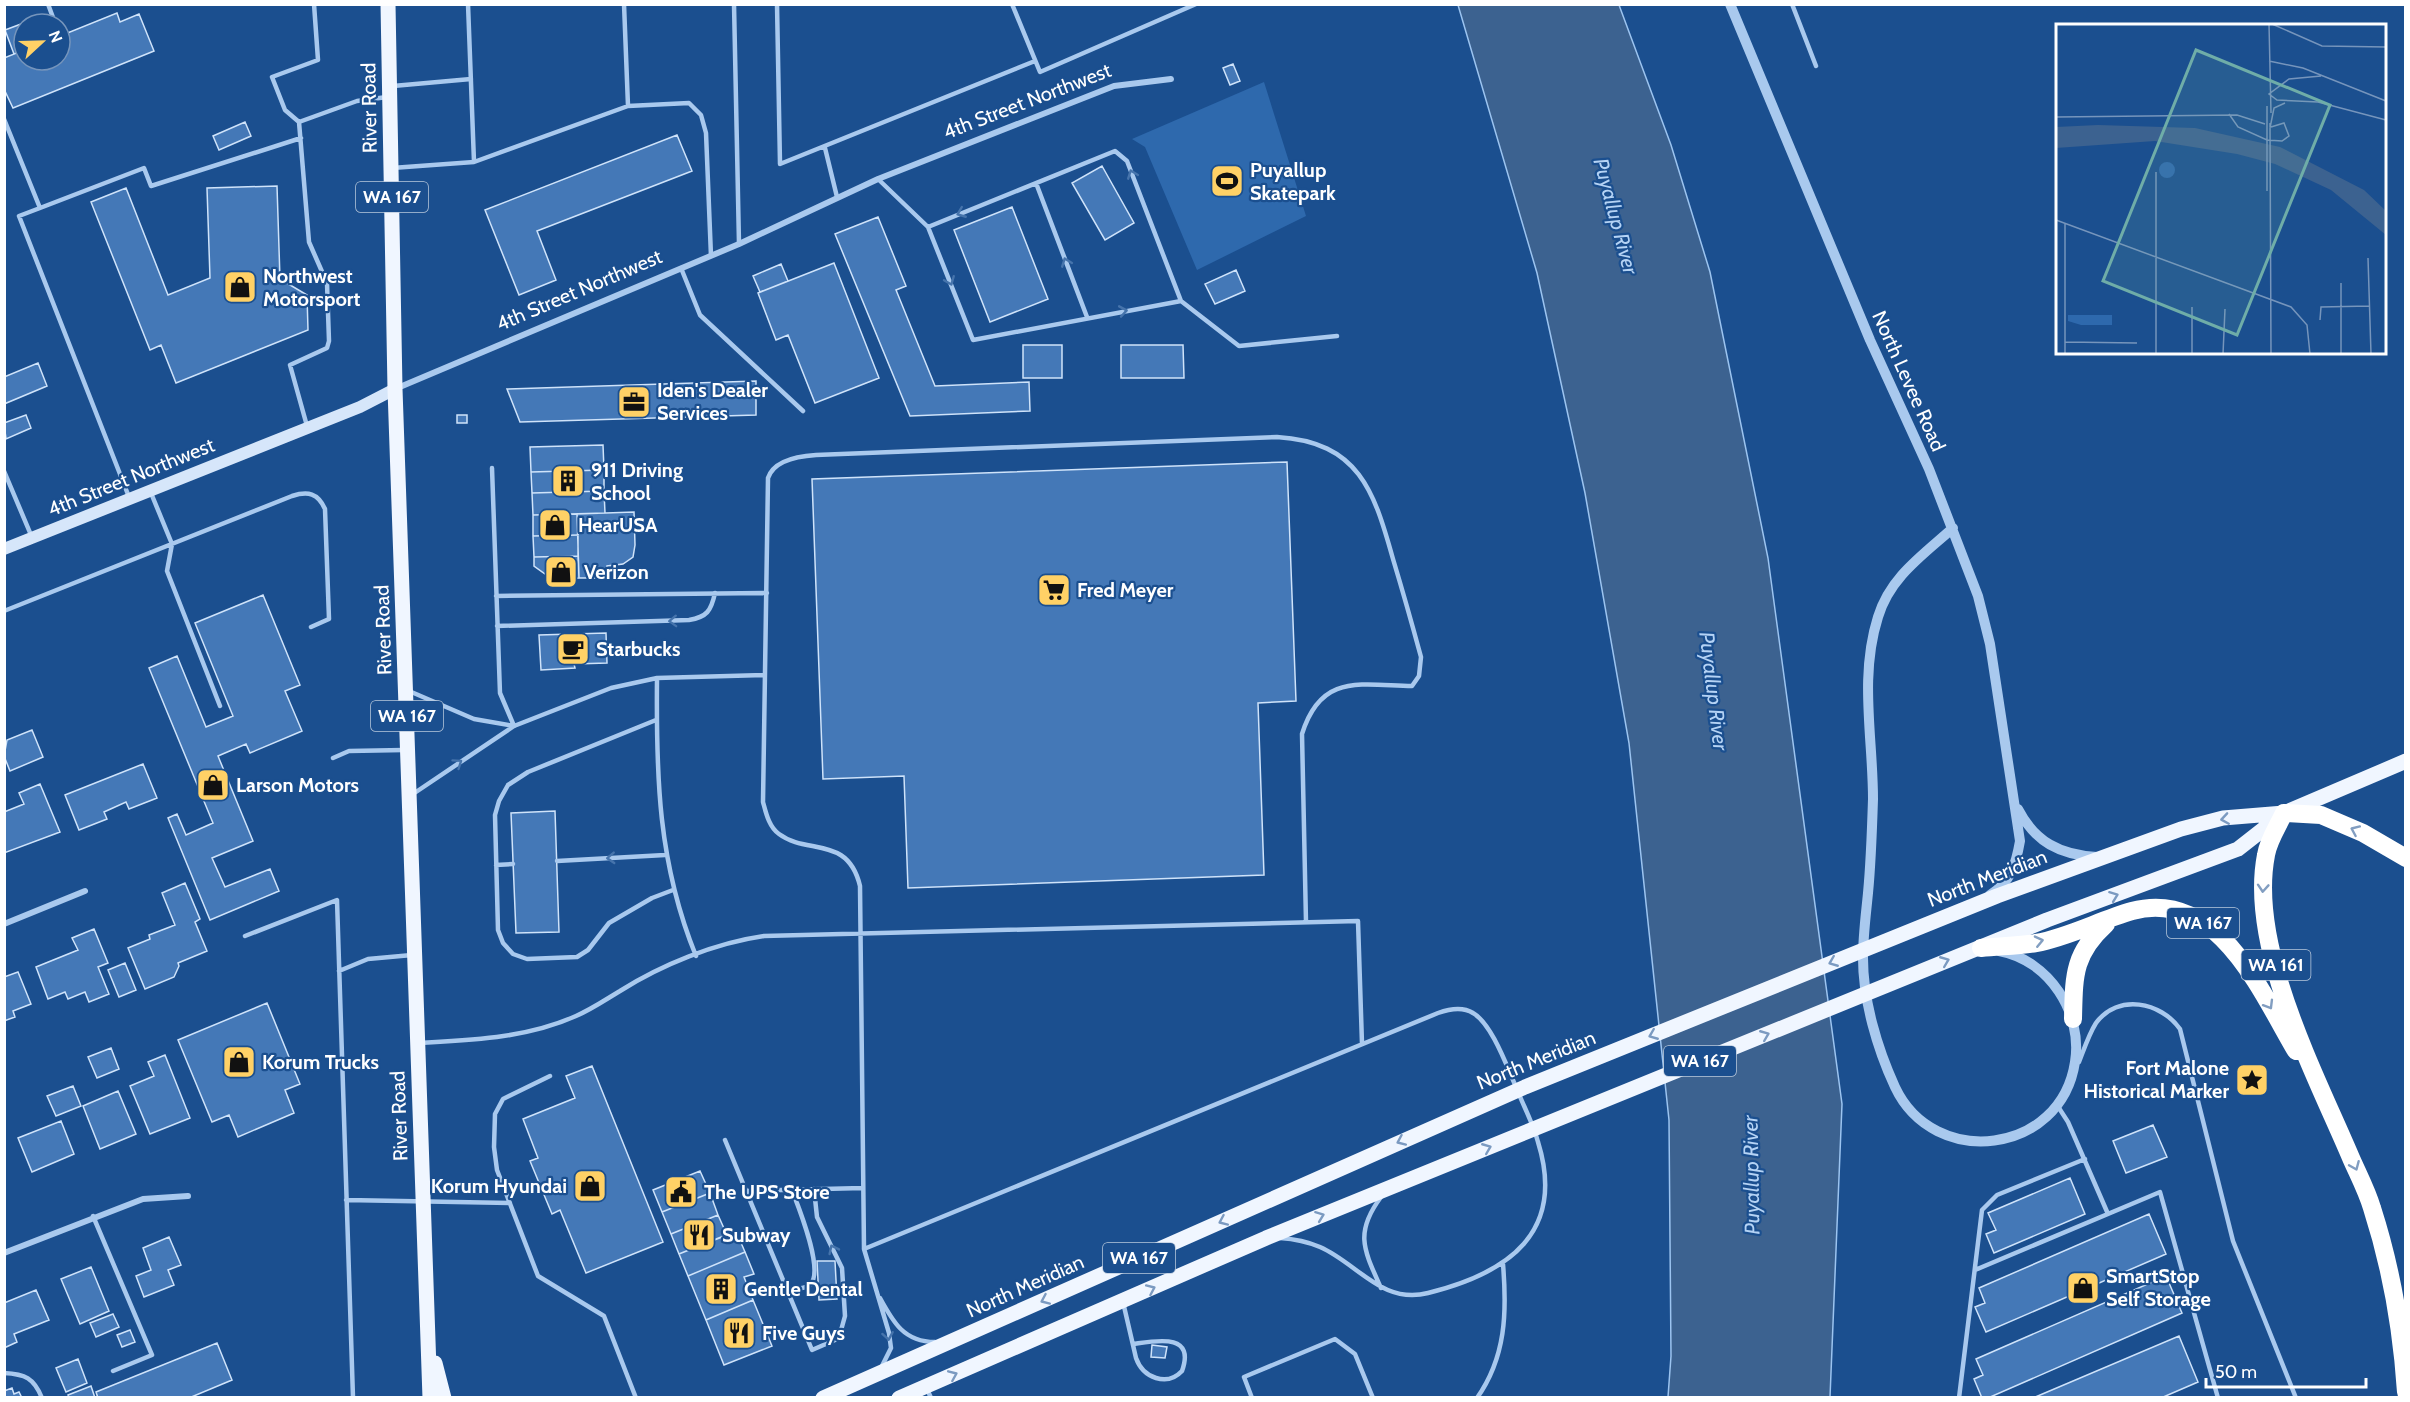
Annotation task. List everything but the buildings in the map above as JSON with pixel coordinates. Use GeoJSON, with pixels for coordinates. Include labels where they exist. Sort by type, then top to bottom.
{"type":"FeatureCollection","features":[{"type":"Feature","properties":{"kind":"highway","name":"WA 167"},"geometry":{"type":"LineString","coordinates":[[2284,813],[2321,815],[2363,833],[2406,858]]}},
{"type":"Feature","properties":{"kind":"highway","name":"WA 161"},"geometry":{"type":"LineString","coordinates":[[2284,813],[2266,853],[2262,906],[2272,952],[2294,1023],[2372,1207],[2389,1277],[2404,1366],[2406,1392]]}},
{"type":"Feature","properties":{"kind":"highway","name":"WA 167"},"geometry":{"type":"LineString","coordinates":[[1974,950],[2037,943],[2147,908],[2176,909],[2194,917],[2220,934],[2239,957],[2332,1112]]}},
{"type":"Feature","properties":{"kind":"highway"},"geometry":{"type":"LineString","coordinates":[[2073,1019],[2074,983],[2082,951],[2091,938],[2111,919]]}},
{"type":"Feature","properties":{"kind":"main road","name":"River Road"},"geometry":{"type":"LineString","coordinates":[[388,4],[395,389],[430,1398]]}},
{"type":"Feature","properties":{"kind":"main road","name":"4th Street Northwest"},"geometry":{"type":"LineString","coordinates":[[4,549],[308,428],[395,389]]}},
{"type":"Feature","properties":{"kind":"main road","name":"North Meridian"},"geometry":{"type":"LineString","coordinates":[[899,1398],[929,1392],[1266,1238],[2047,920],[2238,849],[2284,813],[2406,761]]}},
{"type":"Feature","properties":{"kind":"main road","name":"North Meridian"},"geometry":{"type":"LineString","coordinates":[[823,1398],[1454,1117],[1946,916],[2181,829],[2223,818],[2284,813]]}},
{"type":"Feature","properties":{"kind":"main road","name":"WA 167"},"geometry":{"type":"LineString","coordinates":[[427,1324],[444,1398]]}},
{"type":"Feature","properties":{"kind":"street","name":"North Levee Road"},"geometry":{"type":"LineString","coordinates":[[1730,4],[1865,329],[1953,528],[1978,596],[1990,644],[2010,786]]}},
{"type":"Feature","properties":{"kind":"street","name":"4th Street Northwest"},"geometry":{"type":"LineString","coordinates":[[395,389],[739,244],[878,179],[1114,86],[1171,79]]}},
{"type":"Feature","properties":{"kind":"street"},"geometry":{"type":"LineString","coordinates":[[1953,528],[1899,576],[1888,592],[1878,617],[1870,652],[1866,687],[1873,798],[1863,958],[1868,1003],[1877,1040],[1895,1087],[1912,1112],[1935,1130],[1963,1141],[2001,1140],[2035,1125],[2057,1105],[2071,1078],[2077,1049],[2073,1019],[2058,990],[2040,972],[2022,959],[1974,950]]}},
{"type":"Feature","properties":{"kind":"street"},"geometry":{"type":"LineString","coordinates":[[2010,786],[2026,825],[2042,841],[2076,856],[2104,857]]}},
{"type":"Feature","properties":{"kind":"street"},"geometry":{"type":"LineString","coordinates":[[1972,906],[1997,890],[2008,879],[2017,862],[2020,841],[2010,786]]}},
{"type":"Feature","properties":{"kind":"street"},"geometry":{"type":"LineString","coordinates":[[4,924],[85,891]]}},
{"type":"Feature","properties":{"kind":"street"},"geometry":{"type":"LineString","coordinates":[[4,1253],[93,1216],[143,1199],[188,1196]]}},
{"type":"Feature","properties":{"kind":"lane"},"geometry":{"type":"LineString","coordinates":[[308,428],[290,365],[327,348],[329,341],[327,283],[309,242],[299,122],[285,110],[272,77],[318,60],[314,4]]}},
{"type":"Feature","properties":{"kind":"lane"},"geometry":{"type":"LineString","coordinates":[[468,4],[474,162]]}},
{"type":"Feature","properties":{"kind":"lane"},"geometry":{"type":"LineString","coordinates":[[624,4],[627,106]]}},
{"type":"Feature","properties":{"kind":"lane"},"geometry":{"type":"LineString","coordinates":[[734,4],[739,244]]}},
{"type":"Feature","properties":{"kind":"lane"},"geometry":{"type":"LineString","coordinates":[[777,4],[780,164],[825,148],[1035,61]]}},
{"type":"Feature","properties":{"kind":"lane"},"geometry":{"type":"LineString","coordinates":[[1012,4],[1040,72],[1196,4]]}},
{"type":"Feature","properties":{"kind":"lane"},"geometry":{"type":"LineString","coordinates":[[1792,4],[1816,66]]}},
{"type":"Feature","properties":{"kind":"lane"},"geometry":{"type":"LineString","coordinates":[[299,122],[390,92],[471,79]]}},
{"type":"Feature","properties":{"kind":"lane"},"geometry":{"type":"LineString","coordinates":[[391,168],[474,162],[627,106],[689,103],[701,115],[706,133],[711,256]]}},
{"type":"Feature","properties":{"kind":"lane"},"geometry":{"type":"LineString","coordinates":[[4,119],[40,208]]}},
{"type":"Feature","properties":{"kind":"lane"},"geometry":{"type":"LineString","coordinates":[[129,498],[19,216],[144,168],[151,186],[301,138]]}},
{"type":"Feature","properties":{"kind":"lane"},"geometry":{"type":"LineString","coordinates":[[825,148],[837,197]]}},
{"type":"Feature","properties":{"kind":"lane"},"geometry":{"type":"LineString","coordinates":[[928,227],[1115,151],[1127,161],[1181,301],[1239,346],[1337,336]]}},
{"type":"Feature","properties":{"kind":"lane"},"geometry":{"type":"LineString","coordinates":[[878,179],[928,227],[973,340],[1181,301]]}},
{"type":"Feature","properties":{"kind":"lane"},"geometry":{"type":"LineString","coordinates":[[1036,183],[1087,317]]}},
{"type":"Feature","properties":{"kind":"lane"},"geometry":{"type":"LineString","coordinates":[[681,268],[700,315],[803,411]]}},
{"type":"Feature","properties":{"kind":"lane"},"geometry":{"type":"LineString","coordinates":[[872,1377],[884,1364],[891,1348],[864,1249],[860,886],[850,864],[834,852],[779,835],[766,813],[763,801],[768,478],[777,466],[798,458],[1277,437],[1291,438],[1327,449],[1359,472],[1375,500],[1421,657],[1419,676],[1412,686],[1352,684],[1340,686],[1317,702],[1307,719],[1302,734],[1306,922]]}},
{"type":"Feature","properties":{"kind":"lane"},"geometry":{"type":"LineString","coordinates":[[492,468],[500,693],[514,726]]}},
{"type":"Feature","properties":{"kind":"lane"},"geometry":{"type":"LineString","coordinates":[[4,471],[32,538]]}},
{"type":"Feature","properties":{"kind":"lane"},"geometry":{"type":"LineString","coordinates":[[150,491],[172,544],[167,571],[220,706]]}},
{"type":"Feature","properties":{"kind":"lane"},"geometry":{"type":"LineString","coordinates":[[4,611],[304,492],[315,494],[322,502],[326,513],[329,619],[311,627]]}},
{"type":"Feature","properties":{"kind":"lane"},"geometry":{"type":"LineString","coordinates":[[496,596],[766,593]]}},
{"type":"Feature","properties":{"kind":"lane"},"geometry":{"type":"LineString","coordinates":[[497,626],[703,618],[711,611],[715,594]]}},
{"type":"Feature","properties":{"kind":"lane"},"geometry":{"type":"LineString","coordinates":[[410,796],[514,726],[611,688],[657,678],[765,675]]}},
{"type":"Feature","properties":{"kind":"lane"},"geometry":{"type":"LineString","coordinates":[[657,678],[658,796],[665,855],[673,890],[696,956]]}},
{"type":"Feature","properties":{"kind":"lane"},"geometry":{"type":"LineString","coordinates":[[406,689],[474,719],[514,726]]}},
{"type":"Feature","properties":{"kind":"lane"},"geometry":{"type":"LineString","coordinates":[[656,720],[528,772],[508,785],[498,801],[495,815],[500,936],[513,954],[527,959],[578,957],[588,950],[609,923],[652,898],[673,890]]}},
{"type":"Feature","properties":{"kind":"lane"},"geometry":{"type":"LineString","coordinates":[[333,758],[349,751],[408,750]]}},
{"type":"Feature","properties":{"kind":"lane"},"geometry":{"type":"LineString","coordinates":[[556,861],[665,855]]}},
{"type":"Feature","properties":{"kind":"lane"},"geometry":{"type":"LineString","coordinates":[[496,865],[513,864]]}},
{"type":"Feature","properties":{"kind":"lane"},"geometry":{"type":"LineString","coordinates":[[244,936],[337,900],[353,1398]]}},
{"type":"Feature","properties":{"kind":"lane"},"geometry":{"type":"LineString","coordinates":[[417,1043],[518,1035],[550,1026],[575,1017],[634,983],[696,956],[740,940],[764,936],[1358,921],[1362,1044]]}},
{"type":"Feature","properties":{"kind":"lane"},"geometry":{"type":"LineString","coordinates":[[339,971],[368,958],[414,955]]}},
{"type":"Feature","properties":{"kind":"lane"},"geometry":{"type":"LineString","coordinates":[[2071,1078],[2096,1023],[2128,1004],[2152,1007],[2165,1012],[2180,1029],[2233,1241],[2296,1398]]}},
{"type":"Feature","properties":{"kind":"lane"},"geometry":{"type":"LineString","coordinates":[[864,1249],[1447,1010],[1458,1009],[1474,1013],[1485,1026],[1507,1065],[1533,1129],[1545,1172],[1546,1199],[1540,1222],[1530,1239],[1503,1264],[1455,1285],[1409,1296],[1381,1288],[1322,1248],[1300,1239],[1266,1238]]}},
{"type":"Feature","properties":{"kind":"lane"},"geometry":{"type":"LineString","coordinates":[[550,1076],[503,1099],[495,1114],[495,1160],[538,1276],[604,1316],[636,1398]]}},
{"type":"Feature","properties":{"kind":"lane"},"geometry":{"type":"LineString","coordinates":[[2057,1105],[2085,1160],[2108,1214]]}},
{"type":"Feature","properties":{"kind":"lane"},"geometry":{"type":"LineString","coordinates":[[725,1140],[812,1350],[840,1334],[844,1316],[842,1268],[817,1217],[814,1189]]}},
{"type":"Feature","properties":{"kind":"lane"},"geometry":{"type":"LineString","coordinates":[[1959,1398],[1982,1210],[1988,1200],[2085,1160]]}},
{"type":"Feature","properties":{"kind":"lane"},"geometry":{"type":"LineString","coordinates":[[746,1191],[863,1188]]}},
{"type":"Feature","properties":{"kind":"lane"},"geometry":{"type":"LineString","coordinates":[[787,1290],[809,1286],[812,1282],[813,1268],[811,1239],[792,1190]]}},
{"type":"Feature","properties":{"kind":"lane"},"geometry":{"type":"LineString","coordinates":[[1381,1288],[1368,1261],[1363,1242],[1364,1230],[1373,1207],[1385,1191]]}},
{"type":"Feature","properties":{"kind":"lane"},"geometry":{"type":"LineString","coordinates":[[1976,1270],[2160,1192],[2218,1398]]}},
{"type":"Feature","properties":{"kind":"lane"},"geometry":{"type":"LineString","coordinates":[[346,1200],[510,1203]]}},
{"type":"Feature","properties":{"kind":"lane"},"geometry":{"type":"LineString","coordinates":[[93,1216],[152,1355],[113,1371]]}},
{"type":"Feature","properties":{"kind":"lane"},"geometry":{"type":"LineString","coordinates":[[1477,1398],[1493,1368],[1504,1337],[1506,1298],[1503,1264]]}},
{"type":"Feature","properties":{"kind":"lane"},"geometry":{"type":"LineString","coordinates":[[876,1290],[903,1333],[919,1341],[952,1342]]}},
{"type":"Feature","properties":{"kind":"lane"},"geometry":{"type":"LineString","coordinates":[[1123,1302],[1133,1344],[1138,1365],[1151,1376],[1170,1380],[1182,1371],[1185,1356],[1179,1344],[1173,1341],[1133,1344]]}},
{"type":"Feature","properties":{"kind":"lane"},"geometry":{"type":"LineString","coordinates":[[1252,1398],[1244,1377],[1335,1339],[1355,1354],[1372,1398]]}},
{"type":"Feature","properties":{"kind":"lane"},"geometry":{"type":"LineString","coordinates":[[4,1373],[28,1377],[37,1386],[42,1398]]}},
{"type":"Feature","properties":{"kind":"shaded area","name":"Puyallup Skatepark"},"geometry":{"type":"Polygon","coordinates":[[[1264,82],[1306,216],[1197,270],[1145,147],[1132,139],[1264,82]]]}},
{"type":"Feature","properties":{"kind":"water","name":"Puyallup River"},"geometry":{"type":"Polygon","coordinates":[[[1458,5],[1619,5],[1671,145],[1710,272],[1768,558],[1842,1104],[1830,1397],[1668,1397],[1671,1356],[1669,1120],[1629,743],[1585,493],[1537,273],[1458,5]]]}},
{"type":"Feature","properties":{"kind":"place","name":"Puyallup Skatepark"},"geometry":{"type":"Point","coordinates":[1227,181]}},
{"type":"Feature","properties":{"kind":"place","name":"Northwest Motorsport"},"geometry":{"type":"Point","coordinates":[240,287]}},
{"type":"Feature","properties":{"kind":"place","name":"Iden's Dealer Services"},"geometry":{"type":"Point","coordinates":[634,402]}},
{"type":"Feature","properties":{"kind":"place","name":"911 Driving School"},"geometry":{"type":"Point","coordinates":[568,481]}},
{"type":"Feature","properties":{"kind":"place","name":"HearUSA"},"geometry":{"type":"Point","coordinates":[555,525]}},
{"type":"Feature","properties":{"kind":"place","name":"Verizon"},"geometry":{"type":"Point","coordinates":[561,572]}},
{"type":"Feature","properties":{"kind":"place","name":"Fred Meyer"},"geometry":{"type":"Point","coordinates":[1054,590]}},
{"type":"Feature","properties":{"kind":"place","name":"Starbucks"},"geometry":{"type":"Point","coordinates":[573,649]}},
{"type":"Feature","properties":{"kind":"place","name":"Larson Motors"},"geometry":{"type":"Point","coordinates":[213,785]}},
{"type":"Feature","properties":{"kind":"place","name":"Korum Trucks"},"geometry":{"type":"Point","coordinates":[239,1062]}},
{"type":"Feature","properties":{"kind":"place","name":"Fort Malone Historical Marker"},"geometry":{"type":"Point","coordinates":[2252,1080]}},
{"type":"Feature","properties":{"kind":"place","name":"Korum Hyundai"},"geometry":{"type":"Point","coordinates":[590,1186]}},
{"type":"Feature","properties":{"kind":"place","name":"The UPS Store"},"geometry":{"type":"Point","coordinates":[681,1192]}},
{"type":"Feature","properties":{"kind":"place","name":"Subway"},"geometry":{"type":"Point","coordinates":[699,1235]}},
{"type":"Feature","properties":{"kind":"place","name":"SmartStop Self Storage"},"geometry":{"type":"Point","coordinates":[2083,1288]}},
{"type":"Feature","properties":{"kind":"place","name":"Gentle Dental"},"geometry":{"type":"Point","coordinates":[721,1289]}},
{"type":"Feature","properties":{"kind":"place","name":"Five Guys"},"geometry":{"type":"Point","coordinates":[739,1333]}}]}
